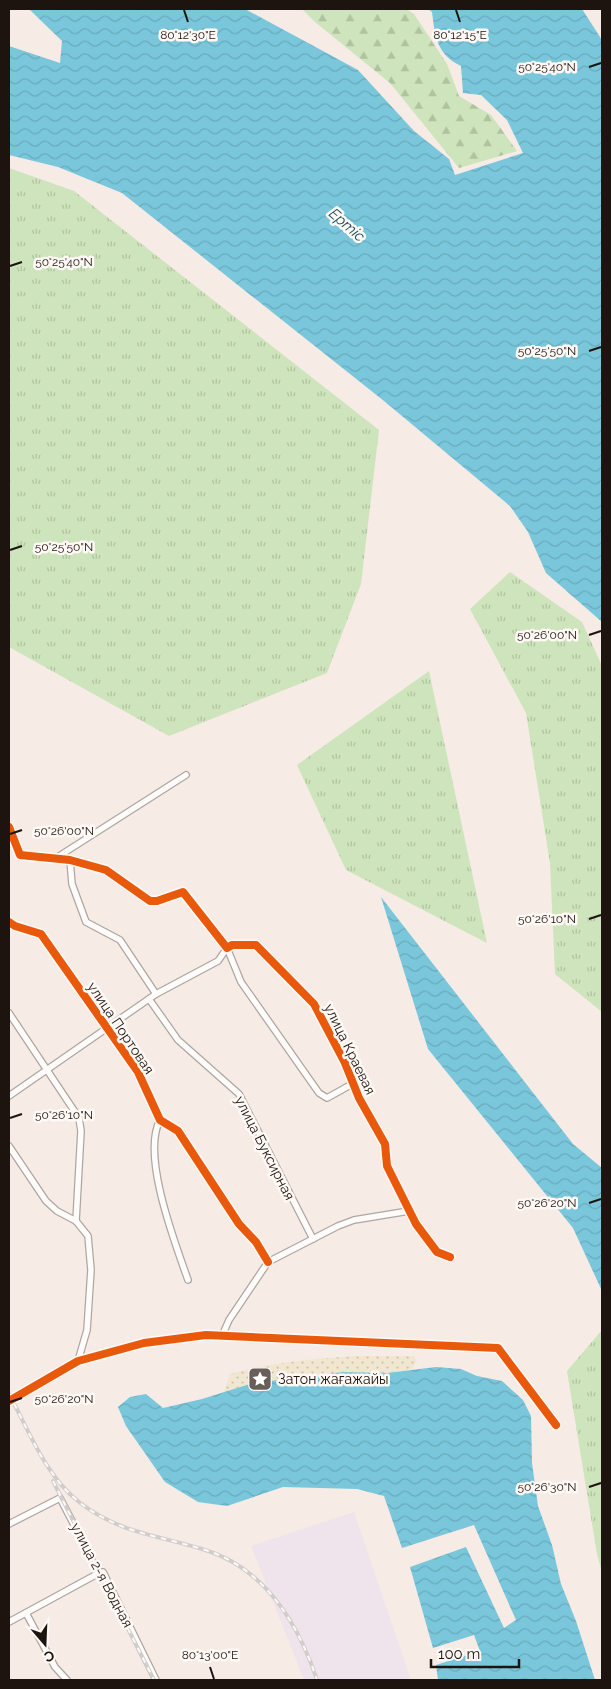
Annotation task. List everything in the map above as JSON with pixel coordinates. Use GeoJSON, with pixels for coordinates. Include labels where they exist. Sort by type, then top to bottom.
{"type":"FeatureCollection","features":[{"type":"Feature","properties":{"kind":"street"},"geometry":{"type":"LineString","coordinates":[[56,858],[186,775]]}},
{"type":"Feature","properties":{"kind":"street","name":"улица Краевая"},"geometry":{"type":"LineString","coordinates":[[9,827],[20,855],[70,860],[106,870],[150,901],[157,901],[183,892],[227,948],[241,982],[320,1093],[327,1098],[354,1083]]}},
{"type":"Feature","properties":{"kind":"street"},"geometry":{"type":"LineString","coordinates":[[70,860],[72,884],[86,922],[120,940],[156,994]]}},
{"type":"Feature","properties":{"kind":"street","name":"улица Портовая"},"geometry":{"type":"LineString","coordinates":[[9,922],[15,926],[41,934],[138,1072],[160,1120],[178,1132],[239,1224],[256,1242],[268,1262]]}},
{"type":"Feature","properties":{"kind":"street","name":"улица Краевая"},"geometry":{"type":"LineString","coordinates":[[227,948],[232,945],[256,945],[314,1004],[354,1083],[359,1098],[385,1144],[388,1166],[409,1211],[416,1224],[437,1252],[450,1258]]}},
{"type":"Feature","properties":{"kind":"street"},"geometry":{"type":"LineString","coordinates":[[9,1096],[156,994],[218,961],[227,948]]}},
{"type":"Feature","properties":{"kind":"street","name":"улица Буксирная"},"geometry":{"type":"LineString","coordinates":[[149,999],[178,1040],[239,1094],[313,1239]]}},
{"type":"Feature","properties":{"kind":"street"},"geometry":{"type":"LineString","coordinates":[[9,1013],[79,1118],[81,1131],[76,1221]]}},
{"type":"Feature","properties":{"kind":"street"},"geometry":{"type":"LineString","coordinates":[[160,1120],[154,1134],[160,1198],[188,1280]]}},
{"type":"Feature","properties":{"kind":"street"},"geometry":{"type":"LineString","coordinates":[[9,1146],[46,1201],[57,1211],[76,1221],[88,1236],[92,1270],[87,1330],[78,1361]]}},
{"type":"Feature","properties":{"kind":"street"},"geometry":{"type":"LineString","coordinates":[[222,1336],[229,1320],[268,1262],[354,1220],[409,1211]]}},
{"type":"Feature","properties":{"kind":"street"},"geometry":{"type":"LineString","coordinates":[[9,1401],[78,1361],[144,1343],[206,1335],[498,1348],[556,1425]]}},
{"type":"Feature","properties":{"kind":"street","name":"улица 2-я Водная"},"geometry":{"type":"LineString","coordinates":[[9,1524],[60,1498],[99,1573],[103,1572],[156,1680]]}},
{"type":"Feature","properties":{"kind":"street"},"geometry":{"type":"LineString","coordinates":[[9,1622],[99,1573]]}},
{"type":"Feature","properties":{"kind":"street"},"geometry":{"type":"LineString","coordinates":[[26,1613],[54,1667],[67,1680]]}},
{"type":"Feature","properties":{"kind":"shaded area"},"geometry":{"type":"Polygon","coordinates":[[[354,1512],[411,1680],[304,1680],[251,1546],[354,1512]]]}},
{"type":"Feature","properties":{"kind":"green space"},"geometry":{"type":"Polygon","coordinates":[[[302,9],[406,9],[414,14],[447,64],[459,96],[491,115],[517,151],[459,168],[390,83],[315,22],[302,9]]]}},
{"type":"Feature","properties":{"kind":"green space"},"geometry":{"type":"Polygon","coordinates":[[[9,168],[74,191],[379,430],[361,584],[327,673],[169,736],[9,647],[9,168]]]}},
{"type":"Feature","properties":{"kind":"green space"},"geometry":{"type":"Polygon","coordinates":[[[510,572],[582,622],[602,666],[602,1012],[555,974],[550,863],[526,713],[470,609],[510,572]]]}},
{"type":"Feature","properties":{"kind":"green space"},"geometry":{"type":"Polygon","coordinates":[[[429,671],[487,943],[346,870],[297,765],[429,671]]]}},
{"type":"Feature","properties":{"kind":"green space"},"geometry":{"type":"Polygon","coordinates":[[[602,1330],[602,1572],[597,1554],[567,1371],[602,1330]]]}},
{"type":"Feature","properties":{"kind":"sand","name":"Затон жағажайы"},"geometry":{"type":"Polygon","coordinates":[[[354,1356],[414,1356],[417,1361],[411,1370],[387,1373],[343,1372],[224,1392],[230,1374],[276,1364],[354,1356]]]}},
{"type":"Feature","properties":{"kind":"water","name":"Ертіс"},"geometry":{"type":"Polygon","coordinates":[[[29,9],[245,9],[358,70],[414,131],[449,159],[455,175],[523,153],[507,120],[481,95],[463,93],[461,66],[453,62],[442,50],[436,37],[432,12],[428,9],[582,9],[602,40],[602,622],[546,573],[528,532],[510,506],[384,401],[122,193],[58,167],[9,155],[9,46],[60,63],[62,41],[29,9]]]}},
{"type":"Feature","properties":{"kind":"water"},"geometry":{"type":"Polygon","coordinates":[[[381,897],[573,1144],[602,1168],[602,1291],[573,1228],[428,1049],[381,897]]]}},
{"type":"Feature","properties":{"kind":"water"},"geometry":{"type":"Polygon","coordinates":[[[436,1367],[461,1369],[477,1376],[502,1381],[523,1400],[531,1416],[532,1463],[538,1506],[552,1545],[561,1584],[576,1621],[595,1680],[438,1680],[436,1665],[480,1651],[474,1635],[433,1648],[410,1567],[466,1547],[504,1628],[516,1620],[474,1525],[402,1548],[384,1496],[357,1489],[283,1487],[227,1506],[198,1502],[165,1482],[126,1426],[118,1407],[130,1397],[146,1394],[163,1408],[202,1399],[253,1383],[343,1372],[387,1373],[436,1367]]]}},
{"type":"Feature","properties":{"kind":"railway"},"geometry":{"type":"LineString","coordinates":[[9,1394],[47,1466],[67,1491],[79,1502],[123,1527],[224,1557],[261,1583],[289,1618],[300,1638],[317,1680]]}},
{"type":"Feature","properties":{"kind":"railway"},"geometry":{"type":"LineString","coordinates":[[53,1481],[154,1680]]}},
{"type":"Feature","properties":{"kind":"cycle path"},"geometry":{"type":"LineString","coordinates":[[9,827],[20,855],[70,860],[106,870],[150,901],[157,901],[183,892],[227,948],[232,945],[256,945],[314,1004],[345,1063],[359,1098],[385,1144],[387,1166],[416,1224],[437,1252],[450,1257]]}},
{"type":"Feature","properties":{"kind":"cycle path"},"geometry":{"type":"LineString","coordinates":[[9,922],[15,926],[41,934],[138,1072],[160,1120],[178,1131],[239,1224],[256,1242],[268,1262]]}},
{"type":"Feature","properties":{"kind":"cycle path"},"geometry":{"type":"LineString","coordinates":[[9,1401],[78,1361],[144,1343],[206,1335],[498,1348],[556,1425]]}},
{"type":"Feature","properties":{"kind":"place","name":"Затон жағажайы"},"geometry":{"type":"Point","coordinates":[260,1379]}}]}
